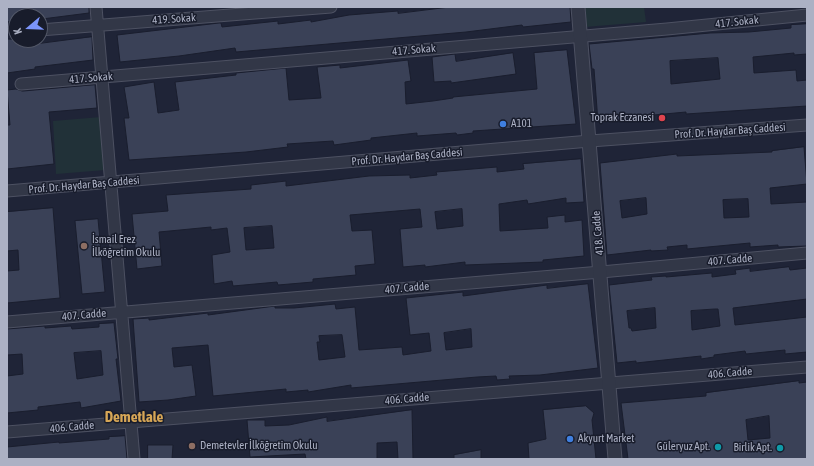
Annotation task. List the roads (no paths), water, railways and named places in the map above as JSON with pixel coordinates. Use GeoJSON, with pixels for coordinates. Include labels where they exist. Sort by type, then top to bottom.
{"type":"FeatureCollection","features":[{"type":"Feature","properties":{"kind":"street"},"geometry":{"type":"LineString","coordinates":[[96,7],[134,459]]}},
{"type":"Feature","properties":{"kind":"street","name":"419. Sokak"},"geometry":{"type":"LineString","coordinates":[[48,29],[326,7]]}},
{"type":"Feature","properties":{"kind":"street","name":"418. Cadde"},"geometry":{"type":"LineString","coordinates":[[578,7],[601,272],[615,459]]}},
{"type":"Feature","properties":{"kind":"street","name":"417. Sokak"},"geometry":{"type":"LineString","coordinates":[[21,84],[807,15]]}},
{"type":"Feature","properties":{"kind":"street","name":"Prof. Dr. Haydar Baş Caddesi"},"geometry":{"type":"LineString","coordinates":[[7,191],[590,141],[807,125]]}},
{"type":"Feature","properties":{"kind":"street","name":"407. Cadde"},"geometry":{"type":"LineString","coordinates":[[7,322],[601,272],[807,253]]}},
{"type":"Feature","properties":{"kind":"street","name":"406. Cadde"},"geometry":{"type":"LineString","coordinates":[[7,432],[807,367]]}},
{"type":"Feature","properties":{"kind":"place","name":"Toprak Eczanesi"},"geometry":{"type":"Point","coordinates":[662,118]}},
{"type":"Feature","properties":{"kind":"place","name":"A101"},"geometry":{"type":"Point","coordinates":[503,124]}},
{"type":"Feature","properties":{"kind":"place","name":"İsmail Erez İlköğretim Okulu"},"geometry":{"type":"Point","coordinates":[84,246]}},
{"type":"Feature","properties":{"kind":"place","name":"Akyurt Market"},"geometry":{"type":"Point","coordinates":[570,439]}},
{"type":"Feature","properties":{"kind":"place","name":"Demetevler İlköğretim Okulu"},"geometry":{"type":"Point","coordinates":[192,446]}},
{"type":"Feature","properties":{"kind":"place","name":"Güleryuz Apt."},"geometry":{"type":"Point","coordinates":[718,447]}},
{"type":"Feature","properties":{"kind":"place","name":"Birlik Apt."},"geometry":{"type":"Point","coordinates":[780,448]}},
{"type":"Feature","properties":{"kind":"district","name":"Demetlale"},"geometry":{"type":"Point","coordinates":[134,417]}}]}
